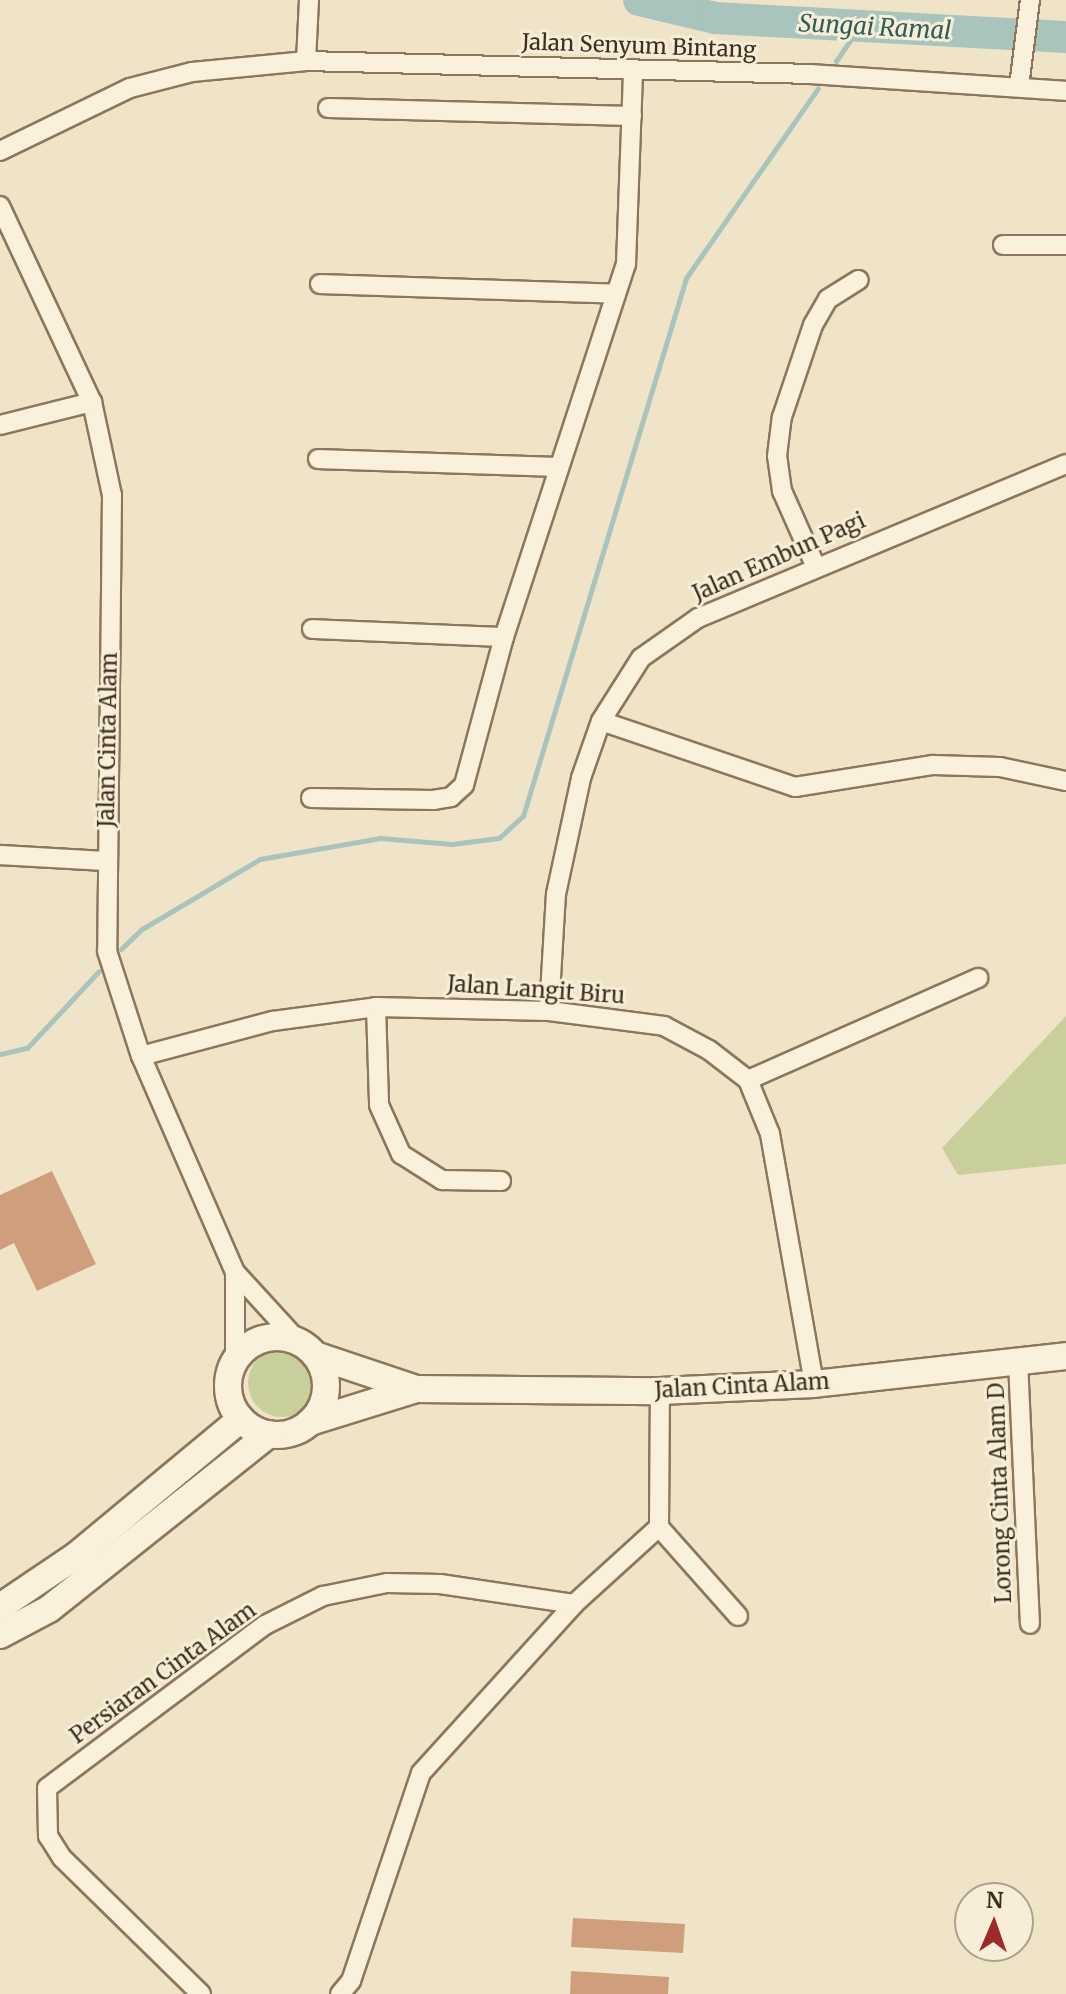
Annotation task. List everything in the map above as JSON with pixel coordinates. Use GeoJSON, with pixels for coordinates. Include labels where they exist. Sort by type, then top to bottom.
{"type":"FeatureCollection","features":[{"type":"Feature","properties":{"kind":"street"},"geometry":{"type":"LineString","coordinates":[[306,61],[309,0]]}},
{"type":"Feature","properties":{"kind":"street"},"geometry":{"type":"LineString","coordinates":[[1019,86],[1030,2]]}},
{"type":"Feature","properties":{"kind":"street","name":"Jalan Senyum Bintang"},"geometry":{"type":"LineString","coordinates":[[0,151],[130,88],[192,72],[306,61],[1019,86],[1066,91]]}},
{"type":"Feature","properties":{"kind":"street"},"geometry":{"type":"LineString","coordinates":[[311,798],[451,797],[464,785],[504,637],[557,467],[626,264],[633,71]]}},
{"type":"Feature","properties":{"kind":"street"},"geometry":{"type":"LineString","coordinates":[[328,108],[632,116]]}},
{"type":"Feature","properties":{"kind":"street","name":"Jalan Cinta Alam"},"geometry":{"type":"LineString","coordinates":[[0,206],[92,402],[112,495],[105,861],[107,951],[141,1056],[235,1272],[307,1348],[416,1389]]}},
{"type":"Feature","properties":{"kind":"street"},"geometry":{"type":"LineString","coordinates":[[1003,245],[1066,245]]}},
{"type":"Feature","properties":{"kind":"street"},"geometry":{"type":"LineString","coordinates":[[815,565],[782,491],[777,456],[782,417],[813,325],[828,299],[859,280]]}},
{"type":"Feature","properties":{"kind":"street"},"geometry":{"type":"LineString","coordinates":[[320,284],[616,294]]}},
{"type":"Feature","properties":{"kind":"street"},"geometry":{"type":"LineString","coordinates":[[0,425],[92,402]]}},
{"type":"Feature","properties":{"kind":"street"},"geometry":{"type":"LineString","coordinates":[[318,459],[557,467]]}},
{"type":"Feature","properties":{"kind":"street","name":"Jalan Embun Pagi"},"geometry":{"type":"LineString","coordinates":[[549,1011],[556,894],[581,778],[601,721],[641,658],[698,618],[815,565],[1066,464]]}},
{"type":"Feature","properties":{"kind":"street"},"geometry":{"type":"LineString","coordinates":[[312,629],[504,637]]}},
{"type":"Feature","properties":{"kind":"street"},"geometry":{"type":"LineString","coordinates":[[601,721],[753,778],[795,787],[933,765],[1000,767],[1066,781]]}},
{"type":"Feature","properties":{"kind":"street"},"geometry":{"type":"LineString","coordinates":[[0,855],[105,861]]}},
{"type":"Feature","properties":{"kind":"street"},"geometry":{"type":"LineString","coordinates":[[814,1384],[770,1134],[748,1080],[978,978]]}},
{"type":"Feature","properties":{"kind":"street"},"geometry":{"type":"LineString","coordinates":[[376,1007],[379,1105],[401,1154],[442,1180],[501,1181]]}},
{"type":"Feature","properties":{"kind":"street","name":"Jalan Langit Biru"},"geometry":{"type":"LineString","coordinates":[[141,1056],[273,1021],[376,1007],[549,1011],[664,1026],[709,1050],[748,1080]]}},
{"type":"Feature","properties":{"kind":"street","name":"Jalan Cinta Alam"},"geometry":{"type":"LineString","coordinates":[[235,1272],[235,1361]]}},
{"type":"Feature","properties":{"kind":"street"},"geometry":{"type":"LineString","coordinates":[[258,1341],[307,1348],[326,1389],[310,1422],[291,1433],[269,1434],[241,1419],[228,1391],[235,1361],[258,1341]]}},
{"type":"Feature","properties":{"kind":"street","name":"Jalan Cinta Alam"},"geometry":{"type":"LineString","coordinates":[[310,1422],[416,1389],[660,1391],[814,1384],[1066,1356]]}},
{"type":"Feature","properties":{"kind":"street","name":"Lorong Cinta Alam D"},"geometry":{"type":"LineString","coordinates":[[1018,1361],[1030,1624]]}},
{"type":"Feature","properties":{"kind":"street"},"geometry":{"type":"LineString","coordinates":[[660,1391],[659,1527],[738,1616]]}},
{"type":"Feature","properties":{"kind":"street"},"geometry":{"type":"LineString","coordinates":[[0,1607],[77,1555],[241,1419]]}},
{"type":"Feature","properties":{"kind":"street"},"geometry":{"type":"LineString","coordinates":[[0,1635],[49,1609],[269,1434]]}},
{"type":"Feature","properties":{"kind":"street"},"geometry":{"type":"LineString","coordinates":[[340,1994],[351,1981],[421,1773],[574,1604],[659,1527]]}},
{"type":"Feature","properties":{"kind":"street","name":"Persiaran Cinta Alam"},"geometry":{"type":"LineString","coordinates":[[201,1994],[62,1858],[48,1836],[47,1788],[265,1625],[323,1596],[387,1583],[440,1584],[574,1604]]}},
{"type":"Feature","properties":{"kind":"green space"},"geometry":{"type":"Polygon","coordinates":[[[1066,1016],[1066,1164],[958,1175],[942,1148],[1066,1016]]]}},
{"type":"Feature","properties":{"kind":"green space"},"geometry":{"type":"Polygon","coordinates":[[[282,1349],[306,1359],[316,1383],[306,1407],[282,1417],[258,1407],[248,1383],[258,1359],[282,1349]]]}},
{"type":"Feature","properties":{"kind":"building"},"geometry":{"type":"Polygon","coordinates":[[[52,1171],[96,1264],[37,1291],[14,1243],[0,1250],[0,1195],[52,1171]]]}},
{"type":"Feature","properties":{"kind":"building"},"geometry":{"type":"Polygon","coordinates":[[[573,1918],[685,1924],[683,1953],[571,1947],[573,1918]]]}},
{"type":"Feature","properties":{"kind":"building"},"geometry":{"type":"Polygon","coordinates":[[[571,1971],[669,1977],[668,1994],[570,1994],[571,1971]]]}},
{"type":"Feature","properties":{"kind":"waterway","name":"Sungai Ramal"},"geometry":{"type":"LineString","coordinates":[[639,0],[715,18],[1066,37]]}},
{"type":"Feature","properties":{"kind":"waterway"},"geometry":{"type":"LineString","coordinates":[[836,61],[860,26]]}},
{"type":"Feature","properties":{"kind":"waterway"},"geometry":{"type":"LineString","coordinates":[[121,949],[142,929],[260,859],[380,838],[452,844],[499,838],[523,816],[686,278],[818,88]]}},
{"type":"Feature","properties":{"kind":"waterway"},"geometry":{"type":"LineString","coordinates":[[0,1054],[27,1048],[99,971]]}}]}
